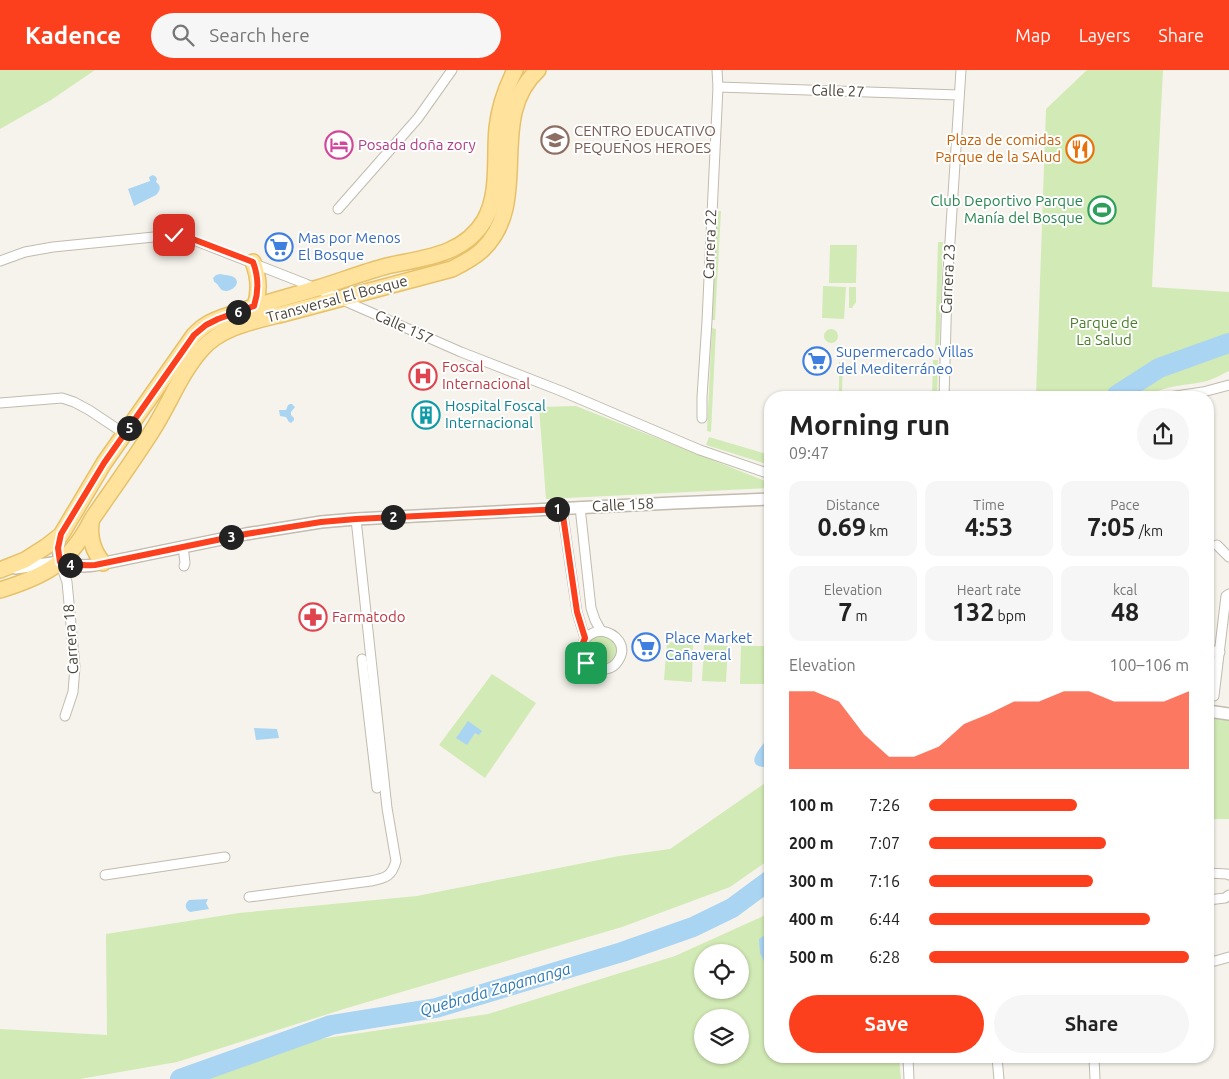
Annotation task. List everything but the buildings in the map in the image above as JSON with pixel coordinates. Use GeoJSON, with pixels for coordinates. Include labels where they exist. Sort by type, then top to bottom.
{"type":"FeatureCollection","features":[{"type":"Feature","properties":{"kind":"main road","name":"Transversal El Bosque"},"geometry":{"type":"LineString","coordinates":[[1,569],[24,560],[47,546],[61,534],[104,463],[194,335],[206,325],[254,306],[386,266],[436,256],[451,250],[469,238],[484,221],[490,207],[493,193],[497,127],[505,92],[514,70]]}},
{"type":"Feature","properties":{"kind":"main road","name":"Transversal El Bosque"},"geometry":{"type":"LineString","coordinates":[[0,590],[32,579],[47,571],[60,562],[77,544],[152,431],[188,366],[216,336],[244,324],[452,269],[468,262],[481,251],[497,232],[506,205],[511,123],[516,103],[530,77],[538,70]]}},
{"type":"Feature","properties":{"kind":"main road"},"geometry":{"type":"LineString","coordinates":[[253,262],[258,280],[258,290],[254,306]]}},
{"type":"Feature","properties":{"kind":"main road"},"geometry":{"type":"LineString","coordinates":[[92,519],[91,542],[96,554],[103,563]]}},
{"type":"Feature","properties":{"kind":"street"},"geometry":{"type":"LineString","coordinates":[[338,209],[418,118],[452,70]]}},
{"type":"Feature","properties":{"kind":"street","name":"Carrera 22"},"geometry":{"type":"LineString","coordinates":[[702,418],[718,87],[717,70]]}},
{"type":"Feature","properties":{"kind":"street","name":"Carrera 23"},"geometry":{"type":"LineString","coordinates":[[944,391],[947,288],[961,70]]}},
{"type":"Feature","properties":{"kind":"street","name":"Calle 27"},"geometry":{"type":"LineString","coordinates":[[718,87],[959,96]]}},
{"type":"Feature","properties":{"kind":"street","name":"Calle 157"},"geometry":{"type":"LineString","coordinates":[[0,261],[26,252],[53,246],[181,235],[317,288],[460,352],[561,391],[700,450],[764,472]]}},
{"type":"Feature","properties":{"kind":"street"},"geometry":{"type":"LineString","coordinates":[[1207,391],[1229,385]]}},
{"type":"Feature","properties":{"kind":"street"},"geometry":{"type":"LineString","coordinates":[[0,403],[62,398],[89,410],[125,434]]}},
{"type":"Feature","properties":{"kind":"street","name":"Calle 158"},"geometry":{"type":"LineString","coordinates":[[1,569],[60,562],[84,566],[302,524],[356,519],[674,502],[764,499]]}},
{"type":"Feature","properties":{"kind":"street"},"geometry":{"type":"LineString","coordinates":[[580,508],[591,608],[601,631]]}},
{"type":"Feature","properties":{"kind":"street"},"geometry":{"type":"LineString","coordinates":[[562,509],[577,612],[585,638]]}},
{"type":"Feature","properties":{"kind":"street"},"geometry":{"type":"LineString","coordinates":[[356,519],[378,788]]}},
{"type":"Feature","properties":{"kind":"street"},"geometry":{"type":"LineString","coordinates":[[60,562],[58,548],[61,534]]}},
{"type":"Feature","properties":{"kind":"street"},"geometry":{"type":"LineString","coordinates":[[1217,545],[1229,557]]}},
{"type":"Feature","properties":{"kind":"street"},"geometry":{"type":"LineString","coordinates":[[182,546],[184,566]]}},
{"type":"Feature","properties":{"kind":"street","name":"Carrera 18"},"geometry":{"type":"LineString","coordinates":[[60,562],[67,582],[67,620],[75,667],[73,692],[65,716]]}},
{"type":"Feature","properties":{"kind":"street"},"geometry":{"type":"LineString","coordinates":[[1214,696],[1226,596],[1229,594]]}},
{"type":"Feature","properties":{"kind":"street"},"geometry":{"type":"LineString","coordinates":[[601,631],[612,634],[617,638],[622,649],[621,656],[614,666],[603,670],[591,667],[586,663],[580,655],[580,649],[585,638],[601,631]]}},
{"type":"Feature","properties":{"kind":"street"},"geometry":{"type":"LineString","coordinates":[[1214,651],[1220,652]]}},
{"type":"Feature","properties":{"kind":"street"},"geometry":{"type":"LineString","coordinates":[[249,897],[382,879],[392,872],[396,861],[387,808],[378,788],[362,659]]}},
{"type":"Feature","properties":{"kind":"street"},"geometry":{"type":"LineString","coordinates":[[1214,712],[1229,714]]}},
{"type":"Feature","properties":{"kind":"street"},"geometry":{"type":"LineString","coordinates":[[377,809],[387,808]]}},
{"type":"Feature","properties":{"kind":"street"},"geometry":{"type":"LineString","coordinates":[[105,875],[225,857]]}},
{"type":"Feature","properties":{"kind":"street"},"geometry":{"type":"LineString","coordinates":[[1214,873],[1229,875]]}},
{"type":"Feature","properties":{"kind":"street"},"geometry":{"type":"LineString","coordinates":[[1214,899],[1229,896]]}},
{"type":"Feature","properties":{"kind":"street"},"geometry":{"type":"LineString","coordinates":[[1214,960],[1229,957]]}},
{"type":"Feature","properties":{"kind":"street"},"geometry":{"type":"LineString","coordinates":[[908,1063],[908,1079]]}},
{"type":"Feature","properties":{"kind":"street"},"geometry":{"type":"LineString","coordinates":[[997,1063],[999,1079]]}},
{"type":"Feature","properties":{"kind":"street"},"geometry":{"type":"LineString","coordinates":[[1094,1063],[1095,1079]]}},
{"type":"Feature","properties":{"kind":"green space"},"geometry":{"type":"Polygon","coordinates":[[[0,70],[95,70],[51,100],[0,129],[0,70]]]}},
{"type":"Feature","properties":{"kind":"green space","name":"Parque de La Salud"},"geometry":{"type":"Polygon","coordinates":[[[1087,70],[1163,70],[1152,287],[1229,292],[1229,371],[1200,383],[1160,391],[1036,391],[1046,109],[1087,70]]]}},
{"type":"Feature","properties":{"kind":"green space"},"geometry":{"type":"Polygon","coordinates":[[[717,211],[721,211],[715,320],[711,320],[717,211]]]}},
{"type":"Feature","properties":{"kind":"green space"},"geometry":{"type":"Polygon","coordinates":[[[938,242],[943,242],[939,350],[935,350],[938,242]]]}},
{"type":"Feature","properties":{"kind":"green space"},"geometry":{"type":"Polygon","coordinates":[[[830,245],[857,245],[856,283],[829,283],[830,245]]]}},
{"type":"Feature","properties":{"kind":"green space"},"geometry":{"type":"Polygon","coordinates":[[[823,286],[846,287],[844,319],[822,318],[823,286]]]}},
{"type":"Feature","properties":{"kind":"green space"},"geometry":{"type":"Polygon","coordinates":[[[849,287],[856,287],[856,302],[852,308],[849,308],[849,287]]]}},
{"type":"Feature","properties":{"kind":"green space"},"geometry":{"type":"Polygon","coordinates":[[[712,328],[716,329],[711,432],[707,431],[712,328]]]}},
{"type":"Feature","properties":{"kind":"green space"},"geometry":{"type":"Polygon","coordinates":[[[831,329],[836,331],[838,336],[836,341],[831,343],[826,341],[824,336],[826,331],[831,329]]]}},
{"type":"Feature","properties":{"kind":"green space"},"geometry":{"type":"Polygon","coordinates":[[[933,360],[938,360],[937,391],[932,391],[933,360]]]}},
{"type":"Feature","properties":{"kind":"green space"},"geometry":{"type":"Polygon","coordinates":[[[839,362],[843,362],[842,391],[839,391],[839,362]]]}},
{"type":"Feature","properties":{"kind":"green space"},"geometry":{"type":"Polygon","coordinates":[[[576,406],[764,481],[764,488],[546,499],[539,407],[576,406]]]}},
{"type":"Feature","properties":{"kind":"green space"},"geometry":{"type":"Polygon","coordinates":[[[709,437],[764,453],[764,463],[706,445],[709,437]]]}},
{"type":"Feature","properties":{"kind":"green space"},"geometry":{"type":"Polygon","coordinates":[[[603,633],[620,646],[615,662],[599,668],[586,657],[585,645],[588,640],[603,633]]]}},
{"type":"Feature","properties":{"kind":"green space"},"geometry":{"type":"Polygon","coordinates":[[[667,642],[693,644],[692,682],[664,680],[667,642]]]}},
{"type":"Feature","properties":{"kind":"green space"},"geometry":{"type":"Polygon","coordinates":[[[704,645],[728,646],[726,682],[702,681],[704,645]]]}},
{"type":"Feature","properties":{"kind":"green space"},"geometry":{"type":"Polygon","coordinates":[[[741,646],[764,646],[764,684],[740,684],[741,646]]]}},
{"type":"Feature","properties":{"kind":"green space"},"geometry":{"type":"Polygon","coordinates":[[[492,674],[536,703],[485,778],[439,745],[492,674]]]}},
{"type":"Feature","properties":{"kind":"green space"},"geometry":{"type":"Polygon","coordinates":[[[1214,719],[1229,720],[1229,819],[1214,819],[1214,719]]]}},
{"type":"Feature","properties":{"kind":"green space"},"geometry":{"type":"Polygon","coordinates":[[[764,784],[764,863],[730,887],[622,927],[347,1008],[177,1062],[80,1079],[0,1079],[0,1029],[107,1035],[106,934],[239,913],[417,896],[619,856],[670,849],[764,784]]]}},
{"type":"Feature","properties":{"kind":"green space"},"geometry":{"type":"Polygon","coordinates":[[[764,916],[764,1063],[899,1063],[901,1079],[207,1079],[320,1039],[488,1014],[675,956],[694,947],[694,999],[749,999],[749,944],[702,944],[764,916]]]}},
{"type":"Feature","properties":{"kind":"water"},"geometry":{"type":"Polygon","coordinates":[[[153,175],[156,177],[156,182],[160,187],[159,192],[134,206],[128,189],[150,181],[149,177],[153,175]]]}},
{"type":"Feature","properties":{"kind":"water"},"geometry":{"type":"Polygon","coordinates":[[[220,274],[235,278],[237,281],[236,286],[228,291],[222,290],[214,282],[213,278],[220,274]]]}},
{"type":"Feature","properties":{"kind":"water"},"geometry":{"type":"Polygon","coordinates":[[[290,404],[295,407],[291,412],[294,420],[291,423],[286,417],[280,416],[279,410],[286,410],[290,404]]]}},
{"type":"Feature","properties":{"kind":"water"},"geometry":{"type":"Polygon","coordinates":[[[468,721],[482,731],[479,735],[475,733],[467,745],[456,738],[468,721]]]}},
{"type":"Feature","properties":{"kind":"water"},"geometry":{"type":"Polygon","coordinates":[[[254,728],[277,729],[279,738],[256,740],[254,728]]]}},
{"type":"Feature","properties":{"kind":"water"},"geometry":{"type":"Polygon","coordinates":[[[764,743],[764,767],[755,763],[754,759],[764,743]]]}},
{"type":"Feature","properties":{"kind":"water"},"geometry":{"type":"Polygon","coordinates":[[[208,899],[206,903],[209,909],[190,912],[186,908],[186,903],[189,900],[208,899]]]}},
{"type":"Feature","properties":{"kind":"water"},"geometry":{"type":"Polygon","coordinates":[[[764,936],[764,962],[760,953],[759,939],[764,936]]]}},
{"type":"Feature","properties":{"kind":"waterway","name":"Quebrada Zapamanga"},"geometry":{"type":"LineString","coordinates":[[1123,391],[1159,368],[1229,343]]}},
{"type":"Feature","properties":{"kind":"waterway","name":"Quebrada Zapamanga"},"geometry":{"type":"LineString","coordinates":[[180,1079],[331,1025],[436,1008],[622,952],[693,927],[732,908],[764,884]]}},
{"type":"Feature","properties":{"kind":"place","name":"CENTRO EDUCATIVO PEQUEÑOS HEROES"},"geometry":{"type":"Point","coordinates":[555,140]}},
{"type":"Feature","properties":{"kind":"place","name":"Posada doña zory"},"geometry":{"type":"Point","coordinates":[339,145]}},
{"type":"Feature","properties":{"kind":"place","name":"Plaza de comidas Parque de la SAlud"},"geometry":{"type":"Point","coordinates":[1080,149]}},
{"type":"Feature","properties":{"kind":"place","name":"Club Deportivo Parque Manía del Bosque"},"geometry":{"type":"Point","coordinates":[1102,210]}},
{"type":"Feature","properties":{"kind":"place","name":"Mas por Menos El Bosque"},"geometry":{"type":"Point","coordinates":[279,247]}},
{"type":"Feature","properties":{"kind":"place","name":"Supermercado Villas del Mediterráneo"},"geometry":{"type":"Point","coordinates":[817,361]}},
{"type":"Feature","properties":{"kind":"place","name":"Foscal Internacional"},"geometry":{"type":"Point","coordinates":[423,376]}},
{"type":"Feature","properties":{"kind":"place","name":"Hospital Foscal Internacional"},"geometry":{"type":"Point","coordinates":[426,415]}},
{"type":"Feature","properties":{"kind":"place","name":"Farmatodo"},"geometry":{"type":"Point","coordinates":[313,617]}},
{"type":"Feature","properties":{"kind":"place","name":"Place Market Cañaveral"},"geometry":{"type":"Point","coordinates":[646,647]}},
{"type":"Feature","properties":{"kind":"route"},"geometry":{"type":"LineString","coordinates":[[174,235],[190,238],[253,262],[258,280],[257,298],[254,306],[218,319],[206,325],[194,335],[104,463],[61,534],[58,548],[60,562],[84,566],[95,565],[182,546],[321,522],[562,509],[577,612],[585,638],[580,649],[580,655],[586,663]]}}]}
